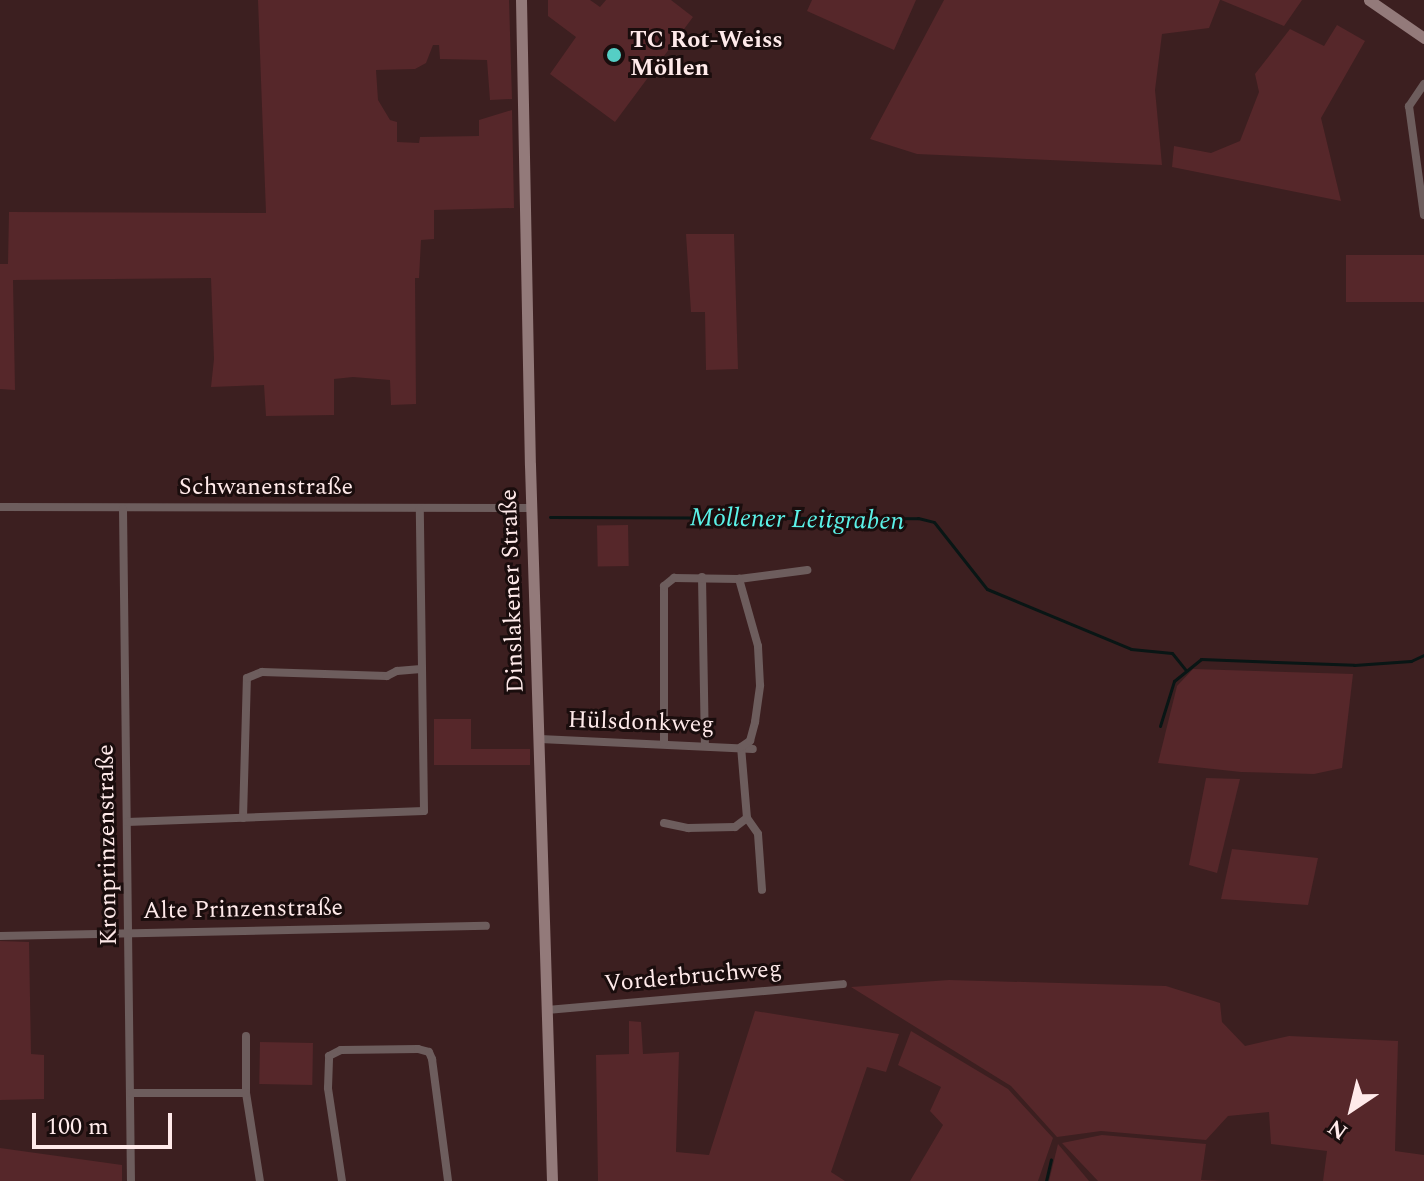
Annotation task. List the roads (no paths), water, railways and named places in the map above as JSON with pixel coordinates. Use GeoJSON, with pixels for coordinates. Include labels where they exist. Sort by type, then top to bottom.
{"type":"FeatureCollection","features":[{"type":"Feature","properties":{"kind":"main road","name":"Dinslakener Straße"},"geometry":{"type":"LineString","coordinates":[[521,0],[531,508],[552,1181]]}},
{"type":"Feature","properties":{"kind":"main road"},"geometry":{"type":"LineString","coordinates":[[1369,0],[1424,38]]}},
{"type":"Feature","properties":{"kind":"street"},"geometry":{"type":"LineString","coordinates":[[1424,84],[1409,106],[1424,215]]}},
{"type":"Feature","properties":{"kind":"street","name":"Schwanenstraße"},"geometry":{"type":"LineString","coordinates":[[0,507],[531,508]]}},
{"type":"Feature","properties":{"kind":"street","name":"Kronprinzenstraße"},"geometry":{"type":"LineString","coordinates":[[123,509],[131,1181]]}},
{"type":"Feature","properties":{"kind":"street"},"geometry":{"type":"LineString","coordinates":[[127,822],[424,811],[420,509]]}},
{"type":"Feature","properties":{"kind":"street"},"geometry":{"type":"LineString","coordinates":[[664,743],[664,586],[674,578],[739,579],[807,570]]}},
{"type":"Feature","properties":{"kind":"street"},"geometry":{"type":"LineString","coordinates":[[702,577],[705,745]]}},
{"type":"Feature","properties":{"kind":"street"},"geometry":{"type":"LineString","coordinates":[[739,579],[758,646],[760,685],[750,741],[741,747]]}},
{"type":"Feature","properties":{"kind":"street"},"geometry":{"type":"LineString","coordinates":[[243,818],[247,678],[262,672],[387,676],[397,671],[421,669]]}},
{"type":"Feature","properties":{"kind":"street","name":"Hülsdonkweg"},"geometry":{"type":"LineString","coordinates":[[540,739],[753,749]]}},
{"type":"Feature","properties":{"kind":"street","name":"Hülsdonkweg"},"geometry":{"type":"LineString","coordinates":[[741,747],[747,818],[758,834],[762,890]]}},
{"type":"Feature","properties":{"kind":"street"},"geometry":{"type":"LineString","coordinates":[[664,823],[688,828],[735,827],[747,818]]}},
{"type":"Feature","properties":{"kind":"street","name":"Alte Prinzenstraße"},"geometry":{"type":"LineString","coordinates":[[0,936],[486,926]]}},
{"type":"Feature","properties":{"kind":"street","name":"Vorderbruchweg"},"geometry":{"type":"LineString","coordinates":[[547,1010],[843,984]]}},
{"type":"Feature","properties":{"kind":"street"},"geometry":{"type":"LineString","coordinates":[[246,1036],[246,1093],[260,1181]]}},
{"type":"Feature","properties":{"kind":"street"},"geometry":{"type":"LineString","coordinates":[[342,1181],[328,1088],[329,1056],[334,1050],[403,1049],[429,1052],[432,1059],[448,1181]]}},
{"type":"Feature","properties":{"kind":"street"},"geometry":{"type":"LineString","coordinates":[[131,1093],[246,1093]]}},
{"type":"Feature","properties":{"kind":"waterway","name":"Möllener Leitgraben"},"geometry":{"type":"LineString","coordinates":[[550,517],[918,518],[934,522],[987,589],[1131,649],[1172,653],[1185,669]]}},
{"type":"Feature","properties":{"kind":"waterway","name":"Möllener Leitgraben"},"geometry":{"type":"LineString","coordinates":[[1160,726],[1174,681],[1201,659],[1354,665],[1411,661],[1424,655]]}},
{"type":"Feature","properties":{"kind":"waterway"},"geometry":{"type":"LineString","coordinates":[[1046,1181],[1051,1160]]}},
{"type":"Feature","properties":{"kind":"place","name":"TC Rot-Weiss Möllen"},"geometry":{"type":"Point","coordinates":[614,55]}}]}
